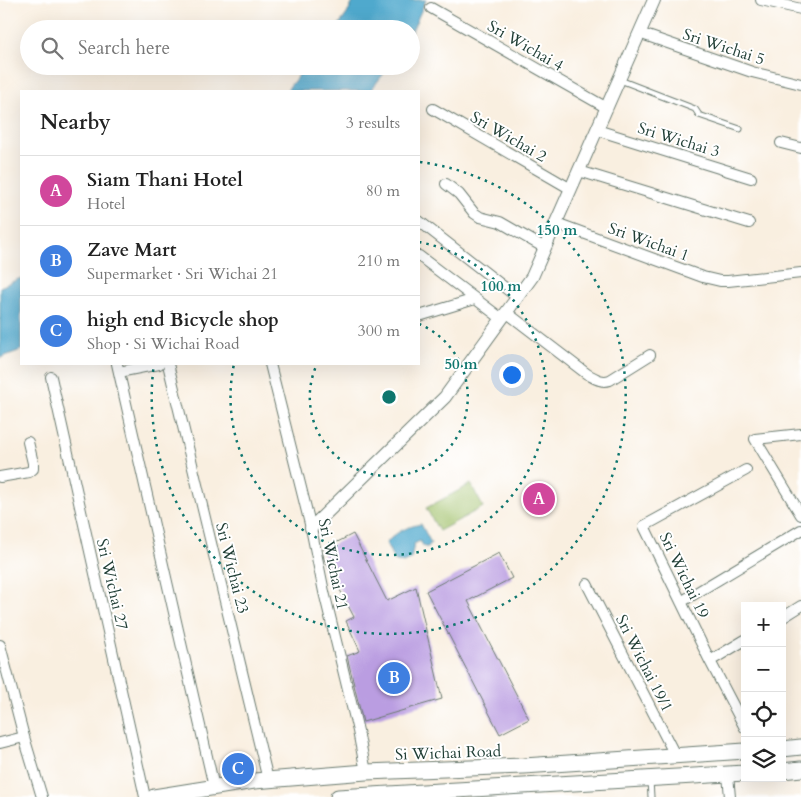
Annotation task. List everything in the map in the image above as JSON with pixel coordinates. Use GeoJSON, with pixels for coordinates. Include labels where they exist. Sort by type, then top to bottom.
{"type":"FeatureCollection","features":[{"type":"Feature","properties":{"kind":"main road"},"geometry":{"type":"LineString","coordinates":[[786,748],[801,747]]}},
{"type":"Feature","properties":{"kind":"main road","name":"Si Wichai Road"},"geometry":{"type":"LineString","coordinates":[[154,797],[268,780],[366,772],[524,766],[741,751]]}},
{"type":"Feature","properties":{"kind":"main road"},"geometry":{"type":"LineString","coordinates":[[619,759],[613,762],[611,772],[613,776],[621,780]]}},
{"type":"Feature","properties":{"kind":"main road"},"geometry":{"type":"LineString","coordinates":[[524,766],[534,770],[535,776],[534,780],[526,786]]}},
{"type":"Feature","properties":{"kind":"main road"},"geometry":{"type":"LineString","coordinates":[[786,770],[801,769]]}},
{"type":"Feature","properties":{"kind":"main road"},"geometry":{"type":"LineString","coordinates":[[338,797],[471,793],[526,786],[546,791],[621,780],[741,773]]}},
{"type":"Feature","properties":{"kind":"street"},"geometry":{"type":"LineString","coordinates":[[311,528],[445,397],[532,277],[654,0]]}},
{"type":"Feature","properties":{"kind":"street"},"geometry":{"type":"LineString","coordinates":[[761,0],[801,9]]}},
{"type":"Feature","properties":{"kind":"street","name":"Sri Wichai 4"},"geometry":{"type":"LineString","coordinates":[[431,8],[607,108]]}},
{"type":"Feature","properties":{"kind":"street","name":"Sri Wichai 5"},"geometry":{"type":"LineString","coordinates":[[639,33],[752,72],[801,84]]}},
{"type":"Feature","properties":{"kind":"street","name":"Sri Wichai 2"},"geometry":{"type":"LineString","coordinates":[[433,109],[571,189]]}},
{"type":"Feature","properties":{"kind":"street","name":"Sri Wichai 3"},"geometry":{"type":"LineString","coordinates":[[598,130],[751,178]]}},
{"type":"Feature","properties":{"kind":"street"},"geometry":{"type":"LineString","coordinates":[[781,143],[801,148]]}},
{"type":"Feature","properties":{"kind":"street"},"geometry":{"type":"LineString","coordinates":[[579,171],[749,223]]}},
{"type":"Feature","properties":{"kind":"street"},"geometry":{"type":"LineString","coordinates":[[446,184],[459,194],[474,213],[500,222],[545,248]]}},
{"type":"Feature","properties":{"kind":"street"},"geometry":{"type":"LineString","coordinates":[[420,222],[517,297]]}},
{"type":"Feature","properties":{"kind":"street","name":"Sri Wichai 1"},"geometry":{"type":"LineString","coordinates":[[556,223],[720,282],[801,273]]}},
{"type":"Feature","properties":{"kind":"street"},"geometry":{"type":"LineString","coordinates":[[420,257],[475,299],[504,316],[598,380],[605,382],[610,380],[650,354]]}},
{"type":"Feature","properties":{"kind":"street"},"geometry":{"type":"LineString","coordinates":[[420,316],[475,299]]}},
{"type":"Feature","properties":{"kind":"street"},"geometry":{"type":"LineString","coordinates":[[149,365],[118,368],[214,787]]}},
{"type":"Feature","properties":{"kind":"street","name":"Sri Wichai 23"},"geometry":{"type":"LineString","coordinates":[[168,365],[268,780]]}},
{"type":"Feature","properties":{"kind":"street","name":"Sri Wichai 21"},"geometry":{"type":"LineString","coordinates":[[270,365],[311,528],[366,772]]}},
{"type":"Feature","properties":{"kind":"street","name":"Sri Wichai 27"},"geometry":{"type":"LineString","coordinates":[[51,377],[145,797]]}},
{"type":"Feature","properties":{"kind":"street"},"geometry":{"type":"LineString","coordinates":[[801,434],[754,439],[801,515]]}},
{"type":"Feature","properties":{"kind":"street"},"geometry":{"type":"LineString","coordinates":[[0,477],[29,472],[33,469],[28,442]]}},
{"type":"Feature","properties":{"kind":"street","name":"Sri Wichai 19"},"geometry":{"type":"LineString","coordinates":[[741,720],[644,526],[746,470]]}},
{"type":"Feature","properties":{"kind":"street"},"geometry":{"type":"LineString","coordinates":[[681,602],[801,530]]}},
{"type":"Feature","properties":{"kind":"street","name":"Sri Wichai 19/1"},"geometry":{"type":"LineString","coordinates":[[588,584],[675,756]]}},
{"type":"Feature","properties":{"kind":"street"},"geometry":{"type":"LineString","coordinates":[[786,615],[801,606]]}},
{"type":"Feature","properties":{"kind":"street"},"geometry":{"type":"LineString","coordinates":[[710,661],[741,642]]}},
{"type":"Feature","properties":{"kind":"street"},"geometry":{"type":"LineString","coordinates":[[0,644],[3,664],[42,797]]}},
{"type":"Feature","properties":{"kind":"street"},"geometry":{"type":"LineString","coordinates":[[0,743],[24,737]]}},
{"type":"Feature","properties":{"kind":"street"},"geometry":{"type":"LineString","coordinates":[[728,775],[730,797]]}},
{"type":"Feature","properties":{"kind":"lane"},"geometry":{"type":"LineString","coordinates":[[620,80],[695,109],[699,114],[740,129]]}},
{"type":"Feature","properties":{"kind":"lane"},"geometry":{"type":"LineString","coordinates":[[650,779],[651,797]]}},
{"type":"Feature","properties":{"kind":"green space"},"geometry":{"type":"Polygon","coordinates":[[[471,484],[483,507],[439,531],[426,508],[471,484]]]}},
{"type":"Feature","properties":{"kind":"water"},"geometry":{"type":"Polygon","coordinates":[[[354,0],[426,0],[417,20],[343,20],[354,0]]]}},
{"type":"Feature","properties":{"kind":"water"},"geometry":{"type":"Polygon","coordinates":[[[299,75],[383,75],[371,90],[287,90],[299,75]]]}},
{"type":"Feature","properties":{"kind":"water"},"geometry":{"type":"Polygon","coordinates":[[[20,278],[20,350],[0,358],[0,287],[20,278]]]}},
{"type":"Feature","properties":{"kind":"water"},"geometry":{"type":"Polygon","coordinates":[[[421,524],[431,543],[428,547],[424,547],[420,541],[414,544],[411,559],[403,563],[394,560],[386,543],[402,530],[421,524]]]}},
{"type":"Feature","properties":{"kind":"building"},"geometry":{"type":"Polygon","coordinates":[[[353,534],[387,601],[416,587],[442,699],[363,722],[347,656],[360,651],[346,621],[354,617],[324,559],[322,550],[353,534]]]}},
{"type":"Feature","properties":{"kind":"building"},"geometry":{"type":"Polygon","coordinates":[[[499,553],[512,578],[468,601],[529,719],[500,734],[426,591],[499,553]]]}},
{"type":"Feature","properties":{"kind":"place","name":"Siam Thani Hotel"},"geometry":{"type":"Point","coordinates":[539,499]}},
{"type":"Feature","properties":{"kind":"place","name":"Zave Mart"},"geometry":{"type":"Point","coordinates":[394,678]}},
{"type":"Feature","properties":{"kind":"place","name":"high end Bicycle shop"},"geometry":{"type":"Point","coordinates":[238,769]}}]}
